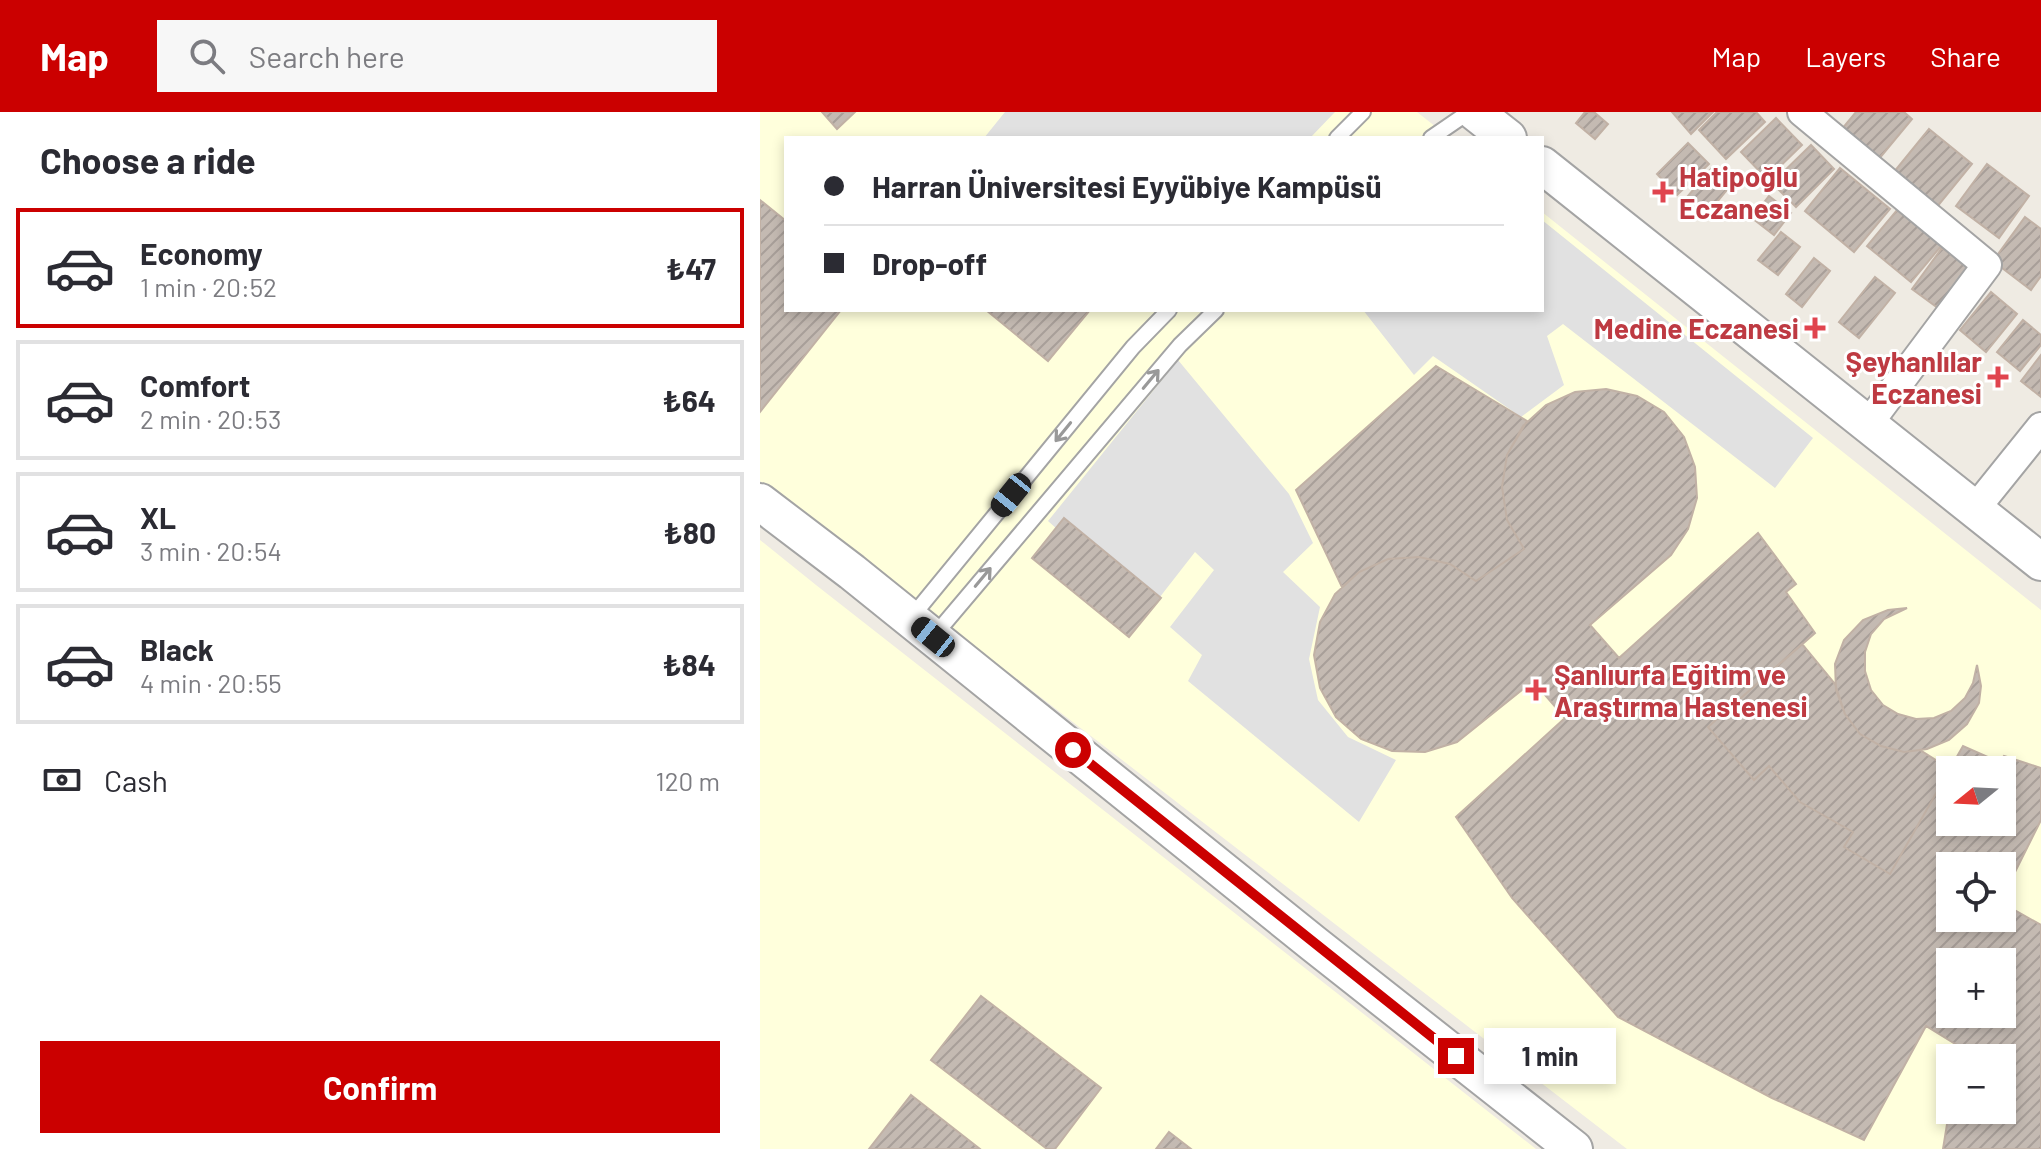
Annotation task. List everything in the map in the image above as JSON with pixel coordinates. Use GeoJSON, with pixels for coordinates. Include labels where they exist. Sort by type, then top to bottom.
{"type":"FeatureCollection","features":[{"type":"Feature","properties":{"kind":"street"},"geometry":{"type":"LineString","coordinates":[[1475,112],[1505,136]]}},
{"type":"Feature","properties":{"kind":"street"},"geometry":{"type":"LineString","coordinates":[[1802,112],[1987,265],[1868,424]]}},
{"type":"Feature","properties":{"kind":"street"},"geometry":{"type":"LineString","coordinates":[[1544,167],[2041,562]]}},
{"type":"Feature","properties":{"kind":"street"},"geometry":{"type":"LineString","coordinates":[[1975,509],[2041,427]]}},
{"type":"Feature","properties":{"kind":"street"},"geometry":{"type":"LineString","coordinates":[[760,502],[1574,1149]]}},
{"type":"Feature","properties":{"kind":"lane"},"geometry":{"type":"LineString","coordinates":[[1339,136],[1363,112]]}},
{"type":"Feature","properties":{"kind":"lane"},"geometry":{"type":"LineString","coordinates":[[1434,136],[1469,112]]}},
{"type":"Feature","properties":{"kind":"lane"},"geometry":{"type":"LineString","coordinates":[[921,628],[1133,347],[1167,312]]}},
{"type":"Feature","properties":{"kind":"lane"},"geometry":{"type":"LineString","coordinates":[[921,628],[1180,345],[1214,312]]}},
{"type":"Feature","properties":{"kind":"shaded area","name":"Şanlıurfa Eğitim ve Araştırma Hastenesi"},"geometry":{"type":"Polygon","coordinates":[[[760,112],[1417,112],[1447,136],[784,136],[784,312],[1544,312],[1544,214],[2041,610],[2041,1149],[1627,1149],[760,481],[760,112]]]}},
{"type":"Feature","properties":{"kind":"shaded area"},"geometry":{"type":"Polygon","coordinates":[[[1005,112],[1335,112],[1312,136],[986,136],[1005,112]]]}},
{"type":"Feature","properties":{"kind":"shaded area"},"geometry":{"type":"Polygon","coordinates":[[[1544,222],[1813,438],[1775,488],[1563,324],[1547,336],[1564,385],[1521,417],[1433,356],[1414,375],[1365,312],[1544,312],[1544,222]]]}},
{"type":"Feature","properties":{"kind":"shaded area"},"geometry":{"type":"Polygon","coordinates":[[[1178,360],[1289,494],[1313,543],[1283,572],[1320,607],[1309,659],[1318,700],[1348,737],[1396,760],[1359,822],[1188,681],[1202,655],[1170,627],[1214,570],[1195,552],[1149,611],[1048,521],[1178,360]]]}},
{"type":"Feature","properties":{"kind":"shaded area"},"geometry":{"type":"Polygon","coordinates":[[[760,540],[816,585],[1536,1149],[760,1149],[760,540]]]}},
{"type":"Feature","properties":{"kind":"building"},"geometry":{"type":"Polygon","coordinates":[[[822,112],[855,112],[837,129],[822,112]]]}},
{"type":"Feature","properties":{"kind":"building"},"geometry":{"type":"Polygon","coordinates":[[[1585,112],[1594,112],[1608,124],[1595,139],[1576,123],[1585,112]]]}},
{"type":"Feature","properties":{"kind":"building"},"geometry":{"type":"Polygon","coordinates":[[[1672,112],[1713,112],[1691,134],[1672,112]]]}},
{"type":"Feature","properties":{"kind":"building"},"geometry":{"type":"Polygon","coordinates":[[[1717,112],[1756,112],[1765,122],[1726,159],[1699,130],[1717,112]]]}},
{"type":"Feature","properties":{"kind":"building"},"geometry":{"type":"Polygon","coordinates":[[[1856,112],[1904,112],[1912,119],[1878,160],[1841,130],[1856,112]]]}},
{"type":"Feature","properties":{"kind":"building"},"geometry":{"type":"Polygon","coordinates":[[[1776,118],[1802,145],[1767,179],[1741,152],[1776,118]]]}},
{"type":"Feature","properties":{"kind":"building"},"geometry":{"type":"Polygon","coordinates":[[[1929,129],[1972,164],[1936,208],[1894,172],[1929,129]]]}},
{"type":"Feature","properties":{"kind":"building"},"geometry":{"type":"Polygon","coordinates":[[[1688,143],[1709,164],[1677,195],[1657,174],[1688,143]]]}},
{"type":"Feature","properties":{"kind":"building"},"geometry":{"type":"Polygon","coordinates":[[[1811,145],[1834,169],[1796,207],[1772,183],[1811,145]]]}},
{"type":"Feature","properties":{"kind":"building"},"geometry":{"type":"Polygon","coordinates":[[[1987,164],[2029,196],[1999,238],[1956,206],[1987,164]]]}},
{"type":"Feature","properties":{"kind":"building"},"geometry":{"type":"Polygon","coordinates":[[[1840,168],[1890,209],[1854,252],[1805,211],[1840,168]]]}},
{"type":"Feature","properties":{"kind":"building"},"geometry":{"type":"Polygon","coordinates":[[[1711,169],[1731,185],[1708,213],[1688,196],[1711,169]]]}},
{"type":"Feature","properties":{"kind":"building"},"geometry":{"type":"Polygon","coordinates":[[[1769,196],[1791,213],[1774,235],[1752,218],[1769,196]]]}},
{"type":"Feature","properties":{"kind":"building"},"geometry":{"type":"Polygon","coordinates":[[[760,200],[784,219],[784,312],[839,312],[760,412],[760,200]]]}},
{"type":"Feature","properties":{"kind":"building"},"geometry":{"type":"Polygon","coordinates":[[[1898,209],[1942,245],[1911,282],[1867,246],[1898,209]]]}},
{"type":"Feature","properties":{"kind":"building"},"geometry":{"type":"Polygon","coordinates":[[[2025,217],[2041,229],[2041,276],[2031,290],[1993,261],[2025,217]]]}},
{"type":"Feature","properties":{"kind":"building"},"geometry":{"type":"Polygon","coordinates":[[[1781,232],[1800,247],[1778,275],[1758,260],[1781,232]]]}},
{"type":"Feature","properties":{"kind":"building"},"geometry":{"type":"Polygon","coordinates":[[[1942,248],[1968,267],[1938,308],[1912,289],[1942,248]]]}},
{"type":"Feature","properties":{"kind":"building"},"geometry":{"type":"Polygon","coordinates":[[[1814,258],[1830,271],[1802,307],[1786,294],[1814,258]]]}},
{"type":"Feature","properties":{"kind":"building"},"geometry":{"type":"Polygon","coordinates":[[[1875,277],[1895,293],[1859,338],[1839,322],[1875,277]]]}},
{"type":"Feature","properties":{"kind":"building"},"geometry":{"type":"Polygon","coordinates":[[[1991,292],[2017,314],[1986,352],[1960,330],[1991,292]]]}},
{"type":"Feature","properties":{"kind":"building"},"geometry":{"type":"Polygon","coordinates":[[[988,312],[1088,312],[1048,361],[988,312]]]}},
{"type":"Feature","properties":{"kind":"building"},"geometry":{"type":"Polygon","coordinates":[[[2023,320],[2041,335],[2041,345],[2020,371],[1997,352],[2023,320]]]}},
{"type":"Feature","properties":{"kind":"building"},"geometry":{"type":"Polygon","coordinates":[[[2041,355],[2041,397],[2021,381],[2041,355]]]}},
{"type":"Feature","properties":{"kind":"building"},"geometry":{"type":"Polygon","coordinates":[[[1436,366],[1527,421],[1507,455],[1502,487],[1507,520],[1524,549],[1476,581],[1450,564],[1419,557],[1388,559],[1359,572],[1342,587],[1296,490],[1436,366]]]}},
{"type":"Feature","properties":{"kind":"building"},"geometry":{"type":"Polygon","coordinates":[[[1606,389],[1637,396],[1664,412],[1684,437],[1695,467],[1697,498],[1688,529],[1671,555],[1590,625],[1619,658],[1758,533],[1796,584],[1786,592],[1815,633],[1708,727],[1754,780],[1769,766],[1800,802],[1853,832],[1844,847],[1890,874],[1936,793],[1936,836],[2016,836],[2016,760],[2041,768],[2041,820],[2016,870],[2016,852],[1936,852],[1936,932],[2016,932],[2016,911],[2041,925],[2041,1149],[1943,1149],[1947,1124],[2016,1124],[2016,1044],[1955,1044],[1926,1026],[1864,1140],[1772,1098],[1618,1017],[1512,898],[1456,817],[1565,718],[1533,681],[1457,742],[1425,752],[1392,751],[1361,739],[1336,717],[1320,688],[1314,655],[1320,622],[1335,594],[1359,572],[1388,559],[1419,557],[1450,564],[1476,581],[1524,549],[1507,520],[1502,487],[1507,455],[1523,426],[1546,405],[1575,392],[1606,389]]]}},
{"type":"Feature","properties":{"kind":"building"},"geometry":{"type":"Polygon","coordinates":[[[1064,518],[1161,598],[1129,637],[1032,558],[1064,518]]]}},
{"type":"Feature","properties":{"kind":"building"},"geometry":{"type":"Polygon","coordinates":[[[1907,608],[1884,619],[1871,634],[1865,652],[1865,671],[1871,690],[1883,705],[1898,714],[1916,719],[1934,718],[1951,711],[1965,698],[1977,665],[1981,686],[1979,703],[1967,724],[1949,740],[1927,749],[1904,752],[1881,746],[1860,734],[1845,714],[1836,690],[1835,664],[1844,640],[1863,620],[1888,610],[1907,608]]]}},
{"type":"Feature","properties":{"kind":"building"},"geometry":{"type":"Polygon","coordinates":[[[1802,644],[1835,684],[1845,714],[1860,734],[1881,746],[1904,752],[1920,750],[1936,760],[1936,794],[1890,874],[1844,847],[1853,832],[1800,802],[1769,766],[1754,780],[1708,727],[1802,644]]]}},
{"type":"Feature","properties":{"kind":"building"},"geometry":{"type":"Polygon","coordinates":[[[1963,746],[1986,756],[1957,756],[1963,746]]]}},
{"type":"Feature","properties":{"kind":"building"},"geometry":{"type":"Polygon","coordinates":[[[981,996],[1101,1088],[1055,1149],[1047,1149],[931,1060],[981,996]]]}},
{"type":"Feature","properties":{"kind":"building"},"geometry":{"type":"Polygon","coordinates":[[[911,1095],[980,1149],[869,1149],[911,1095]]]}},
{"type":"Feature","properties":{"kind":"building"},"geometry":{"type":"Polygon","coordinates":[[[1169,1132],[1191,1149],[1156,1149],[1169,1132]]]}},
{"type":"Feature","properties":{"kind":"place","name":"Hatipoğlu Eczanesi"},"geometry":{"type":"Point","coordinates":[1663,192]}},
{"type":"Feature","properties":{"kind":"place","name":"Medine Eczanesi"},"geometry":{"type":"Point","coordinates":[1815,328]}},
{"type":"Feature","properties":{"kind":"place","name":"Şeyhanlılar Eczanesi"},"geometry":{"type":"Point","coordinates":[1998,377]}},
{"type":"Feature","properties":{"kind":"place","name":"Şanlıurfa Eğitim ve Araştırma Hastenesi"},"geometry":{"type":"Point","coordinates":[1536,690]}},
{"type":"Feature","properties":{"kind":"route"},"geometry":{"type":"LineString","coordinates":[[1073,750],[1456,1056]]}}]}
